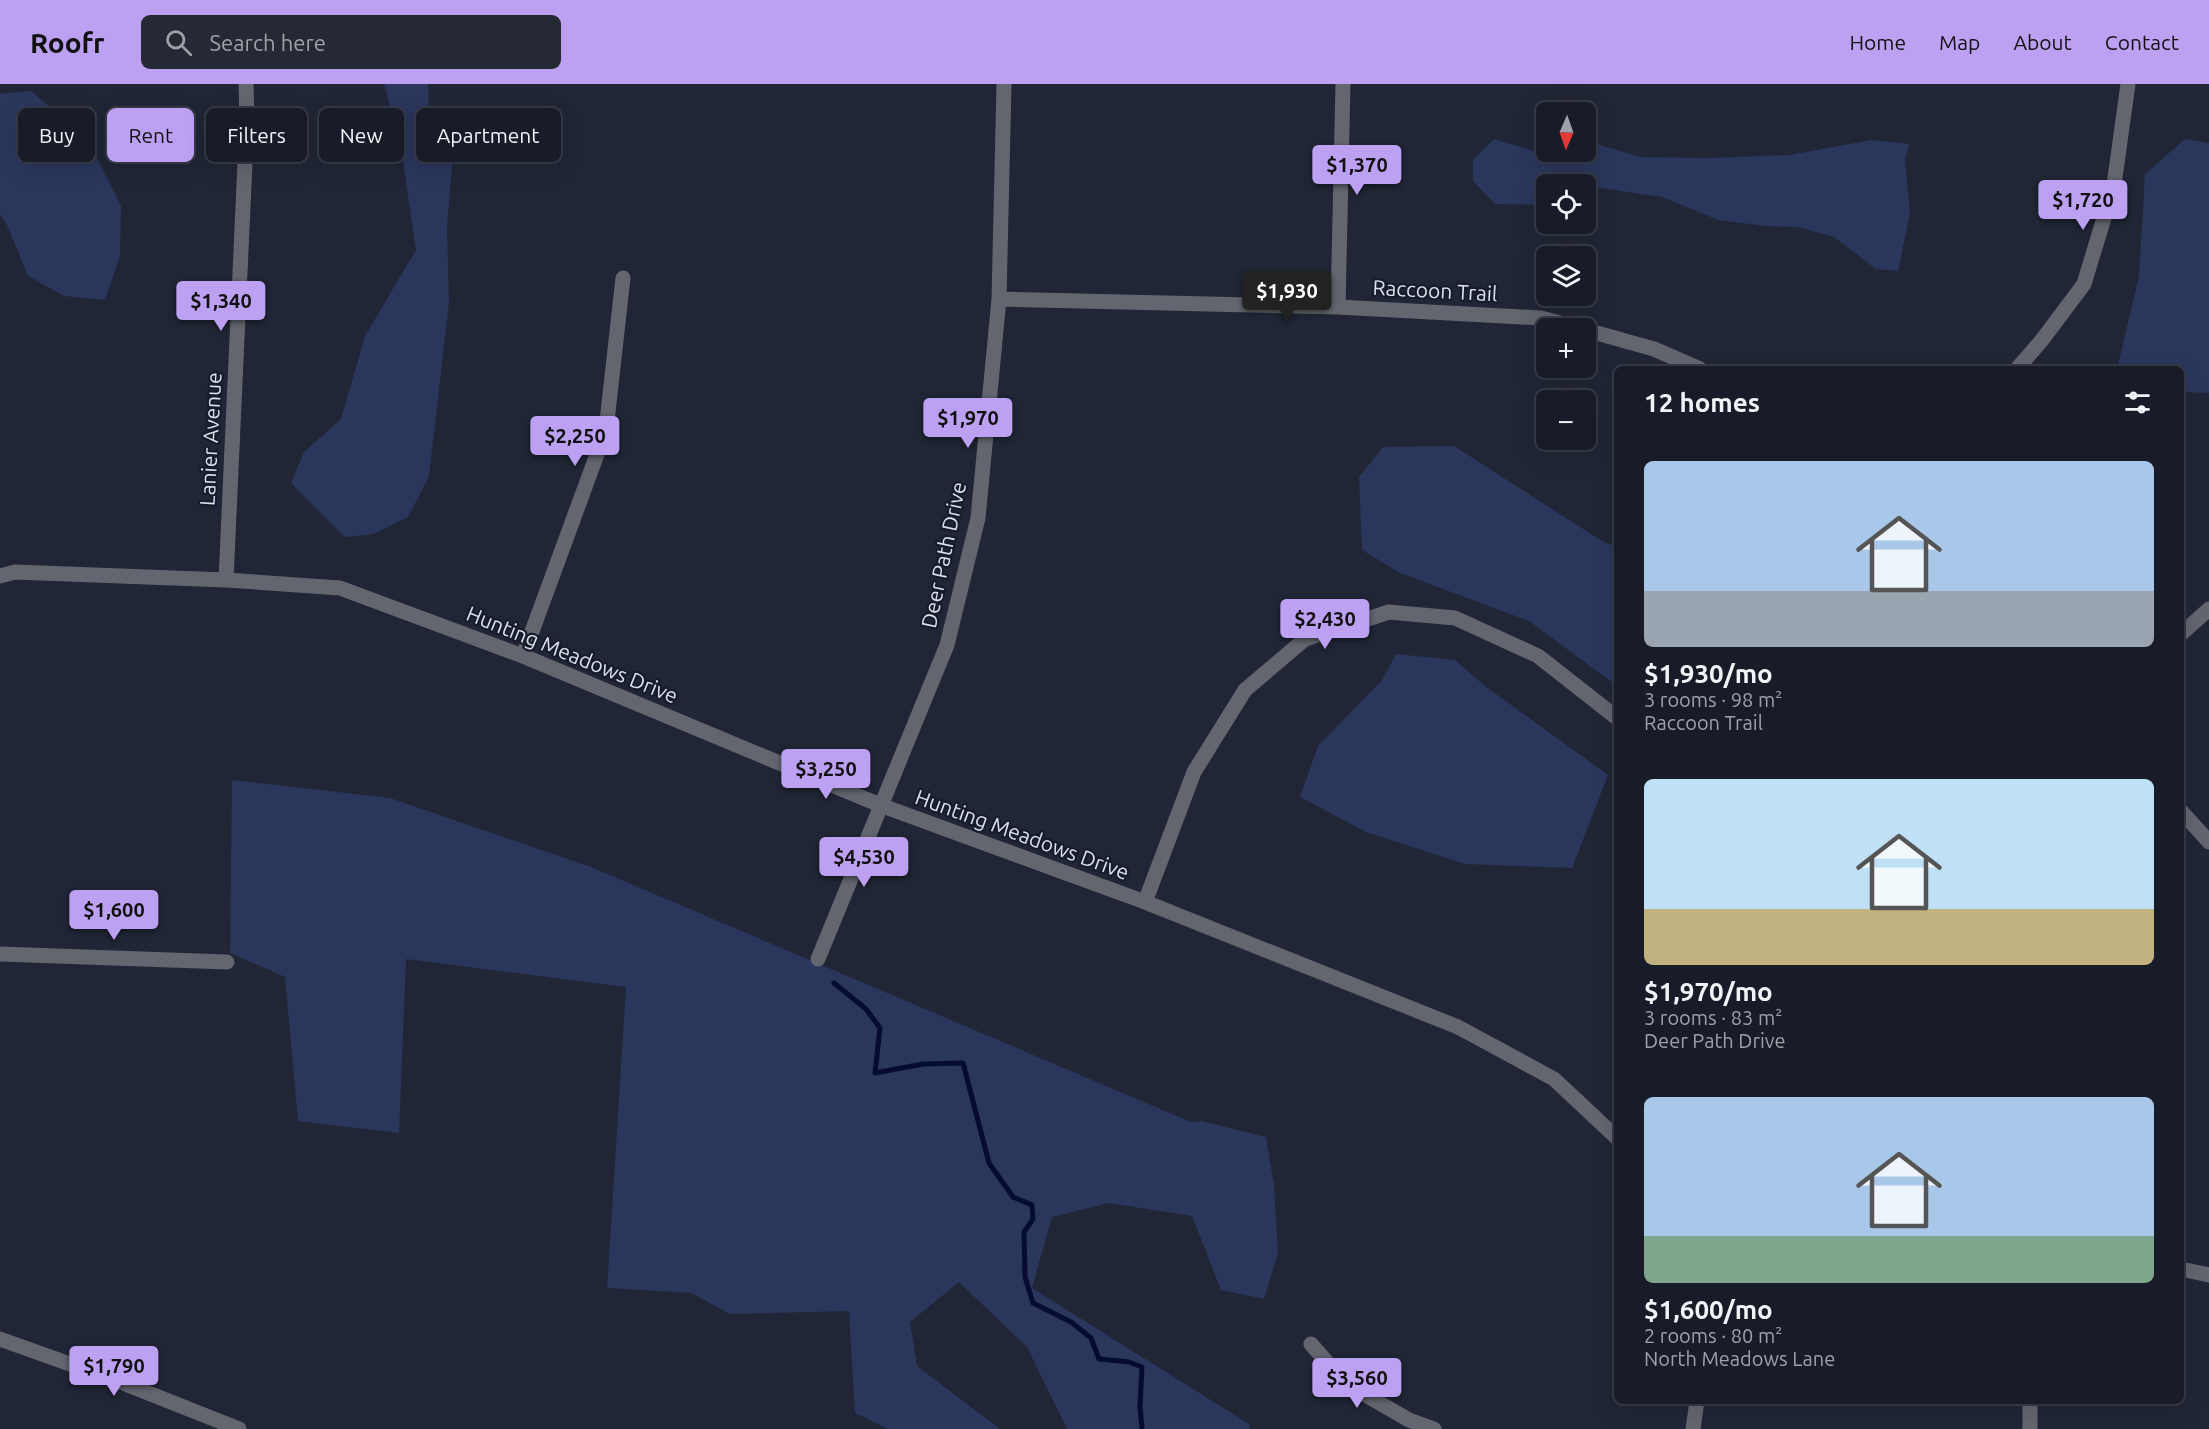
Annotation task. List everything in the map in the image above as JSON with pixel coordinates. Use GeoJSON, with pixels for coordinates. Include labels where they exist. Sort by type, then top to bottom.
{"type":"FeatureCollection","features":[{"type":"Feature","properties":{"kind":"street","name":"Lanier Avenue"},"geometry":{"type":"LineString","coordinates":[[226,580],[246,131],[246,84]]}},
{"type":"Feature","properties":{"kind":"street","name":"Deer Path Drive"},"geometry":{"type":"LineString","coordinates":[[818,959],[947,645],[978,518],[999,299],[1004,84]]}},
{"type":"Feature","properties":{"kind":"street"},"geometry":{"type":"LineString","coordinates":[[1338,307],[1343,84]]}},
{"type":"Feature","properties":{"kind":"street"},"geometry":{"type":"LineString","coordinates":[[2020,366],[2043,340],[2084,284],[2114,185],[2128,84]]}},
{"type":"Feature","properties":{"kind":"street"},"geometry":{"type":"LineString","coordinates":[[523,656],[606,430],[623,278]]}},
{"type":"Feature","properties":{"kind":"street","name":"Raccoon Trail"},"geometry":{"type":"LineString","coordinates":[[999,299],[1338,307],[1540,318]]}},
{"type":"Feature","properties":{"kind":"street"},"geometry":{"type":"LineString","coordinates":[[1596,333],[1654,349],[1693,366]]}},
{"type":"Feature","properties":{"kind":"street","name":"Hunting Meadows Drive"},"geometry":{"type":"LineString","coordinates":[[0,576],[15,572],[226,580],[340,588],[523,656],[880,805],[1145,902],[1458,1027],[1554,1079],[1614,1135]]}},
{"type":"Feature","properties":{"kind":"street"},"geometry":{"type":"LineString","coordinates":[[2184,631],[2209,609]]}},
{"type":"Feature","properties":{"kind":"street"},"geometry":{"type":"LineString","coordinates":[[1145,902],[1194,772],[1245,690],[1305,639],[1389,612],[1455,618],[1538,656],[1614,716]]}},
{"type":"Feature","properties":{"kind":"street"},"geometry":{"type":"LineString","coordinates":[[2184,814],[2209,842]]}},
{"type":"Feature","properties":{"kind":"street"},"geometry":{"type":"LineString","coordinates":[[0,954],[227,962]]}},
{"type":"Feature","properties":{"kind":"street"},"geometry":{"type":"LineString","coordinates":[[2184,1270],[2209,1275]]}},
{"type":"Feature","properties":{"kind":"street"},"geometry":{"type":"LineString","coordinates":[[0,1339],[123,1383],[239,1429]]}},
{"type":"Feature","properties":{"kind":"street"},"geometry":{"type":"LineString","coordinates":[[1311,1344],[1344,1383],[1409,1420],[1434,1429]]}},
{"type":"Feature","properties":{"kind":"street"},"geometry":{"type":"LineString","coordinates":[[1693,1429],[1697,1404]]}},
{"type":"Feature","properties":{"kind":"street"},"geometry":{"type":"LineString","coordinates":[[2030,1404],[2030,1429]]}},
{"type":"Feature","properties":{"kind":"shaded area"},"geometry":{"type":"Polygon","coordinates":[[[384,84],[428,84],[429,108],[416,108],[416,162],[452,162],[447,226],[449,303],[429,476],[408,517],[373,534],[345,537],[291,483],[304,452],[341,419],[365,336],[416,250],[403,162],[404,108],[390,108],[384,84]]]}},
{"type":"Feature","properties":{"kind":"shaded area"},"geometry":{"type":"Polygon","coordinates":[[[31,91],[51,108],[18,108],[18,162],[95,162],[95,154],[121,206],[120,256],[105,300],[64,296],[28,276],[7,225],[0,214],[0,94],[31,91]]]}},
{"type":"Feature","properties":{"kind":"shaded area"},"geometry":{"type":"Polygon","coordinates":[[[1494,139],[1536,151],[1536,162],[1596,162],[1596,144],[1640,157],[1709,158],[1789,155],[1872,140],[1909,144],[1905,160],[1910,214],[1898,271],[1876,269],[1834,237],[1798,227],[1765,226],[1718,220],[1662,197],[1600,188],[1596,189],[1596,174],[1536,174],[1536,205],[1495,204],[1473,181],[1473,160],[1494,139]]]}},
{"type":"Feature","properties":{"kind":"shaded area"},"geometry":{"type":"Polygon","coordinates":[[[2185,139],[2209,143],[2209,393],[2184,392],[2184,366],[2118,365],[2139,276],[2145,174],[2185,139]]]}},
{"type":"Feature","properties":{"kind":"shaded area"},"geometry":{"type":"Polygon","coordinates":[[[1454,446],[1605,543],[1614,545],[1614,684],[1529,621],[1400,573],[1362,550],[1359,477],[1383,447],[1454,446]]]}},
{"type":"Feature","properties":{"kind":"shaded area"},"geometry":{"type":"Polygon","coordinates":[[[1396,654],[1455,660],[1485,686],[1608,775],[1572,868],[1465,864],[1366,832],[1300,797],[1318,746],[1382,680],[1396,654]]]}},
{"type":"Feature","properties":{"kind":"shaded area"},"geometry":{"type":"Polygon","coordinates":[[[232,780],[390,798],[591,867],[1191,1122],[1202,1121],[1266,1137],[1274,1186],[1278,1253],[1264,1299],[1221,1290],[1192,1216],[1109,1203],[1052,1217],[1032,1288],[1249,1424],[1250,1429],[1067,1429],[1027,1347],[959,1282],[910,1322],[917,1366],[1000,1429],[888,1429],[855,1413],[849,1311],[730,1314],[691,1293],[607,1288],[626,987],[406,959],[399,1133],[298,1121],[285,977],[230,953],[232,780]]]}},
{"type":"Feature","properties":{"kind":"waterway"},"geometry":{"type":"LineString","coordinates":[[834,983],[866,1009],[880,1028],[875,1073],[923,1064],[963,1063],[989,1163],[1013,1197],[1032,1205],[1033,1219],[1024,1232],[1025,1277],[1033,1303],[1071,1322],[1091,1338],[1099,1359],[1129,1362],[1142,1367],[1140,1407],[1142,1429]]}}]}
